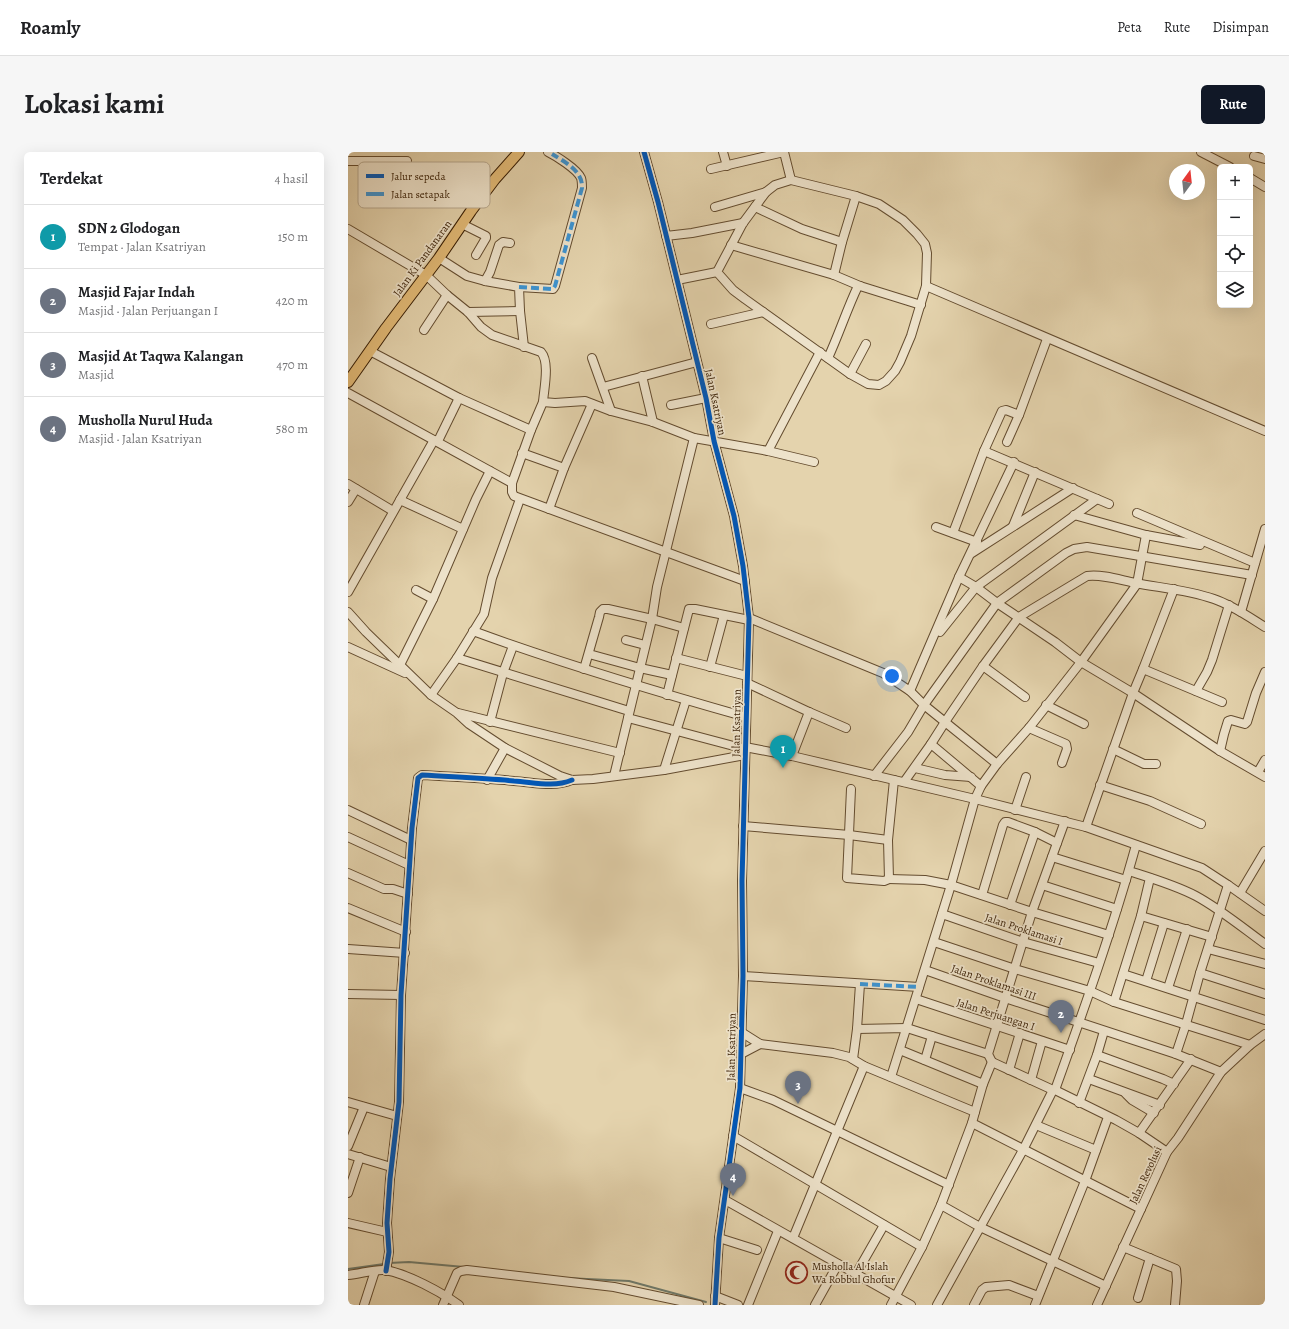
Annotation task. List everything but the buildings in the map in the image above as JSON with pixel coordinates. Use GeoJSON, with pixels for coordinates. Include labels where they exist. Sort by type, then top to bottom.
{"type":"FeatureCollection","features":[{"type":"Feature","properties":{"kind":"main road","name":"Jalan Ki Pandanaran"},"geometry":{"type":"LineString","coordinates":[[490,186],[519,152]]}},
{"type":"Feature","properties":{"kind":"main road","name":"Jalan Ki Pandanaran"},"geometry":{"type":"LineString","coordinates":[[348,382],[474,208]]}},
{"type":"Feature","properties":{"kind":"street","name":"Jalan Ksatriyan"},"geometry":{"type":"LineString","coordinates":[[644,152],[658,202],[706,398],[714,441],[734,516],[745,581],[749,619],[743,826],[743,976],[740,1088],[719,1238],[715,1301]]}},
{"type":"Feature","properties":{"kind":"street"},"geometry":{"type":"LineString","coordinates":[[723,152],[727,166]]}},
{"type":"Feature","properties":{"kind":"street"},"geometry":{"type":"LineString","coordinates":[[711,169],[784,152],[791,180]]}},
{"type":"Feature","properties":{"kind":"street"},"geometry":{"type":"LineString","coordinates":[[1201,152],[1224,164]]}},
{"type":"Feature","properties":{"kind":"street"},"geometry":{"type":"LineString","coordinates":[[1219,161],[1221,152]]}},
{"type":"Feature","properties":{"kind":"street"},"geometry":{"type":"LineString","coordinates":[[438,258],[467,276],[485,281],[519,287],[553,289],[582,188],[582,182],[578,173],[552,153]]}},
{"type":"Feature","properties":{"kind":"street"},"geometry":{"type":"LineString","coordinates":[[1254,156],[1265,159]]}},
{"type":"Feature","properties":{"kind":"street"},"geometry":{"type":"LineString","coordinates":[[348,161],[407,160]]}},
{"type":"Feature","properties":{"kind":"street"},"geometry":{"type":"LineString","coordinates":[[715,207],[766,192],[776,185],[791,180],[856,196],[879,204],[903,220],[922,239],[927,253],[926,286],[911,336],[895,371],[886,381],[879,385],[872,385],[850,374],[733,290],[717,272]]}},
{"type":"Feature","properties":{"kind":"street"},"geometry":{"type":"LineString","coordinates":[[1253,180],[1265,187]]}},
{"type":"Feature","properties":{"kind":"street"},"geometry":{"type":"LineString","coordinates":[[717,272],[742,223],[756,207],[766,192]]}},
{"type":"Feature","properties":{"kind":"street"},"geometry":{"type":"LineString","coordinates":[[834,276],[842,242],[856,196]]}},
{"type":"Feature","properties":{"kind":"street"},"geometry":{"type":"LineString","coordinates":[[756,207],[802,229],[842,242]]}},
{"type":"Feature","properties":{"kind":"street"},"geometry":{"type":"LineString","coordinates":[[666,236],[692,233],[742,223]]}},
{"type":"Feature","properties":{"kind":"street"},"geometry":{"type":"LineString","coordinates":[[462,224],[486,236],[476,255]]}},
{"type":"Feature","properties":{"kind":"street"},"geometry":{"type":"LineString","coordinates":[[348,229],[426,275],[468,312],[481,327],[492,335],[541,352],[546,365],[543,402],[522,453],[512,483],[513,494],[520,499],[745,581]]}},
{"type":"Feature","properties":{"kind":"street"},"geometry":{"type":"LineString","coordinates":[[485,281],[490,272],[495,253],[500,242],[510,243]]}},
{"type":"Feature","properties":{"kind":"street"},"geometry":{"type":"LineString","coordinates":[[731,246],[834,276],[860,286],[921,305]]}},
{"type":"Feature","properties":{"kind":"street"},"geometry":{"type":"LineString","coordinates":[[677,280],[717,272]]}},
{"type":"Feature","properties":{"kind":"street"},"geometry":{"type":"LineString","coordinates":[[828,358],[838,337],[854,294],[858,286],[860,286]]}},
{"type":"Feature","properties":{"kind":"street"},"geometry":{"type":"LineString","coordinates":[[926,286],[1265,431]]}},
{"type":"Feature","properties":{"kind":"street"},"geometry":{"type":"LineString","coordinates":[[519,287],[524,347]]}},
{"type":"Feature","properties":{"kind":"street"},"geometry":{"type":"LineString","coordinates":[[424,330],[447,295]]}},
{"type":"Feature","properties":{"kind":"street"},"geometry":{"type":"LineString","coordinates":[[468,312],[520,311]]}},
{"type":"Feature","properties":{"kind":"street"},"geometry":{"type":"LineString","coordinates":[[712,324],[763,312]]}},
{"type":"Feature","properties":{"kind":"street"},"geometry":{"type":"LineString","coordinates":[[1007,442],[1019,415],[1047,339]]}},
{"type":"Feature","properties":{"kind":"street"},"geometry":{"type":"LineString","coordinates":[[850,374],[866,344]]}},
{"type":"Feature","properties":{"kind":"street"},"geometry":{"type":"LineString","coordinates":[[370,351],[459,398],[531,430]]}},
{"type":"Feature","properties":{"kind":"street"},"geometry":{"type":"LineString","coordinates":[[768,451],[820,352]]}},
{"type":"Feature","properties":{"kind":"street"},"geometry":{"type":"LineString","coordinates":[[592,358],[611,411]]}},
{"type":"Feature","properties":{"kind":"street"},"geometry":{"type":"LineString","coordinates":[[603,387],[697,362]]}},
{"type":"Feature","properties":{"kind":"street"},"geometry":{"type":"LineString","coordinates":[[642,376],[653,422]]}},
{"type":"Feature","properties":{"kind":"street"},"geometry":{"type":"LineString","coordinates":[[348,393],[512,483]]}},
{"type":"Feature","properties":{"kind":"street"},"geometry":{"type":"LineString","coordinates":[[348,592],[393,511],[436,441],[459,398]]}},
{"type":"Feature","properties":{"kind":"street"},"geometry":{"type":"LineString","coordinates":[[671,405],[706,398]]}},
{"type":"Feature","properties":{"kind":"street"},"geometry":{"type":"LineString","coordinates":[[543,402],[555,403],[581,401],[653,422],[694,438],[768,451],[814,462]]}},
{"type":"Feature","properties":{"kind":"street"},"geometry":{"type":"LineString","coordinates":[[550,509],[564,468],[592,404]]}},
{"type":"Feature","properties":{"kind":"street"},"geometry":{"type":"LineString","coordinates":[[953,533],[984,451],[1002,411],[1006,410],[1019,415]]}},
{"type":"Feature","properties":{"kind":"street"},"geometry":{"type":"LineString","coordinates":[[614,776],[652,619],[665,552],[694,438]]}},
{"type":"Feature","properties":{"kind":"street"},"geometry":{"type":"LineString","coordinates":[[984,451],[1014,462],[1109,504]]}},
{"type":"Feature","properties":{"kind":"street"},"geometry":{"type":"LineString","coordinates":[[522,453],[564,468]]}},
{"type":"Feature","properties":{"kind":"street"},"geometry":{"type":"LineString","coordinates":[[910,691],[959,577],[1014,462]]}},
{"type":"Feature","properties":{"kind":"street"},"geometry":{"type":"LineString","coordinates":[[400,665],[433,599],[490,470]]}},
{"type":"Feature","properties":{"kind":"street"},"geometry":{"type":"LineString","coordinates":[[1013,526],[1034,472]]}},
{"type":"Feature","properties":{"kind":"street"},"geometry":{"type":"LineString","coordinates":[[348,484],[393,511]]}},
{"type":"Feature","properties":{"kind":"street"},"geometry":{"type":"LineString","coordinates":[[971,554],[1073,488]]}},
{"type":"Feature","properties":{"kind":"street"},"geometry":{"type":"LineString","coordinates":[[348,502],[356,489]]}},
{"type":"Feature","properties":{"kind":"street"},"geometry":{"type":"LineString","coordinates":[[431,695],[479,623],[485,610],[492,578],[520,499]]}},
{"type":"Feature","properties":{"kind":"street"},"geometry":{"type":"LineString","coordinates":[[933,639],[976,587],[1097,499]]}},
{"type":"Feature","properties":{"kind":"street"},"geometry":{"type":"LineString","coordinates":[[400,500],[463,529]]}},
{"type":"Feature","properties":{"kind":"street"},"geometry":{"type":"LineString","coordinates":[[1137,513],[1255,563]]}},
{"type":"Feature","properties":{"kind":"street"},"geometry":{"type":"LineString","coordinates":[[1074,515],[1146,535],[1200,545]]}},
{"type":"Feature","properties":{"kind":"street"},"geometry":{"type":"LineString","coordinates":[[936,527],[977,542]]}},
{"type":"Feature","properties":{"kind":"street"},"geometry":{"type":"LineString","coordinates":[[1241,612],[1265,530]]}},
{"type":"Feature","properties":{"kind":"street"},"geometry":{"type":"LineString","coordinates":[[891,1077],[981,786],[997,764],[1029,728],[1080,662],[1137,584],[1146,535]]}},
{"type":"Feature","properties":{"kind":"street"},"geometry":{"type":"LineString","coordinates":[[874,776],[908,732],[924,705],[997,604],[1066,553],[1074,549],[1087,547],[1252,575]]}},
{"type":"Feature","properties":{"kind":"street"},"geometry":{"type":"LineString","coordinates":[[904,782],[932,744],[983,666],[1019,617],[1087,576],[1096,575],[1137,584],[1174,589],[1215,599],[1229,605],[1265,627]]}},
{"type":"Feature","properties":{"kind":"street"},"geometry":{"type":"LineString","coordinates":[[959,577],[976,587],[997,604],[1055,642],[1080,662],[1132,693],[1220,751],[1262,774],[1265,760]]}},
{"type":"Feature","properties":{"kind":"street"},"geometry":{"type":"LineString","coordinates":[[1086,827],[1132,693],[1143,669],[1174,589]]}},
{"type":"Feature","properties":{"kind":"street"},"geometry":{"type":"LineString","coordinates":[[416,590],[433,599]]}},
{"type":"Feature","properties":{"kind":"street"},"geometry":{"type":"LineString","coordinates":[[1196,691],[1212,660],[1229,605]]}},
{"type":"Feature","properties":{"kind":"street"},"geometry":{"type":"LineString","coordinates":[[667,695],[690,608],[749,619],[883,672],[910,691],[924,705],[997,764]]}},
{"type":"Feature","properties":{"kind":"street"},"geometry":{"type":"LineString","coordinates":[[584,669],[602,610],[608,609],[684,628]]}},
{"type":"Feature","properties":{"kind":"street"},"geometry":{"type":"LineString","coordinates":[[348,612],[366,632],[431,695],[457,713],[469,724],[505,748],[548,771],[572,780],[593,779],[664,770],[745,750]]}},
{"type":"Feature","properties":{"kind":"street"},"geometry":{"type":"LineString","coordinates":[[710,667],[724,615]]}},
{"type":"Feature","properties":{"kind":"street"},"geometry":{"type":"LineString","coordinates":[[473,632],[635,686],[746,717]]}},
{"type":"Feature","properties":{"kind":"street"},"geometry":{"type":"LineString","coordinates":[[626,640],[645,645]]}},
{"type":"Feature","properties":{"kind":"street"},"geometry":{"type":"LineString","coordinates":[[348,646],[412,676]]}},
{"type":"Feature","properties":{"kind":"street"},"geometry":{"type":"LineString","coordinates":[[490,722],[513,646]]}},
{"type":"Feature","properties":{"kind":"street"},"geometry":{"type":"LineString","coordinates":[[589,654],[672,675]]}},
{"type":"Feature","properties":{"kind":"street"},"geometry":{"type":"LineString","coordinates":[[456,658],[629,714],[676,732],[745,750],[792,756],[976,799],[1086,827],[1202,868],[1265,911]]}},
{"type":"Feature","properties":{"kind":"street"},"geometry":{"type":"LineString","coordinates":[[676,658],[747,679],[809,712],[846,728]]}},
{"type":"Feature","properties":{"kind":"street"},"geometry":{"type":"LineString","coordinates":[[983,666],[1025,696]]}},
{"type":"Feature","properties":{"kind":"street"},"geometry":{"type":"LineString","coordinates":[[1143,669],[1222,702]]}},
{"type":"Feature","properties":{"kind":"street"},"geometry":{"type":"LineString","coordinates":[[1220,751],[1228,721],[1231,720],[1245,724],[1247,722],[1256,693],[1265,672]]}},
{"type":"Feature","properties":{"kind":"street"},"geometry":{"type":"LineString","coordinates":[[664,770],[686,700]]}},
{"type":"Feature","properties":{"kind":"street"},"geometry":{"type":"LineString","coordinates":[[1046,705],[1084,724]]}},
{"type":"Feature","properties":{"kind":"street"},"geometry":{"type":"LineString","coordinates":[[792,756],[809,712]]}},
{"type":"Feature","properties":{"kind":"street"},"geometry":{"type":"LineString","coordinates":[[457,713],[620,753]]}},
{"type":"Feature","properties":{"kind":"street"},"geometry":{"type":"LineString","coordinates":[[1029,728],[1066,744],[1067,748],[1062,763]]}},
{"type":"Feature","properties":{"kind":"street"},"geometry":{"type":"LineString","coordinates":[[932,744],[981,786]]}},
{"type":"Feature","properties":{"kind":"street"},"geometry":{"type":"LineString","coordinates":[[487,780],[505,748]]}},
{"type":"Feature","properties":{"kind":"street"},"geometry":{"type":"LineString","coordinates":[[1113,749],[1144,764],[1156,764]]}},
{"type":"Feature","properties":{"kind":"street"},"geometry":{"type":"LineString","coordinates":[[915,768],[945,775],[971,777]]}},
{"type":"Feature","properties":{"kind":"street"},"geometry":{"type":"LineString","coordinates":[[386,1270],[389,1252],[387,1232],[391,1167],[399,1102],[402,995],[409,865],[417,780],[419,776],[564,784],[572,780]]}},
{"type":"Feature","properties":{"kind":"street"},"geometry":{"type":"LineString","coordinates":[[1015,810],[1026,777]]}},
{"type":"Feature","properties":{"kind":"street"},"geometry":{"type":"LineString","coordinates":[[889,879],[888,840],[894,780]]}},
{"type":"Feature","properties":{"kind":"street"},"geometry":{"type":"LineString","coordinates":[[1100,785],[1150,801],[1201,824]]}},
{"type":"Feature","properties":{"kind":"street"},"geometry":{"type":"LineString","coordinates":[[850,789],[847,878],[880,881],[889,879],[925,880],[951,885],[1032,912],[1109,935]]}},
{"type":"Feature","properties":{"kind":"street"},"geometry":{"type":"LineString","coordinates":[[348,810],[411,840]]}},
{"type":"Feature","properties":{"kind":"street"},"geometry":{"type":"LineString","coordinates":[[1065,821],[1032,912],[988,1054],[992,1062],[1054,1090],[1108,1117],[1139,1133],[1167,1152]]}},
{"type":"Feature","properties":{"kind":"street"},"geometry":{"type":"LineString","coordinates":[[982,895],[1004,823],[1007,822],[1035,832],[1057,843]]}},
{"type":"Feature","properties":{"kind":"street"},"geometry":{"type":"LineString","coordinates":[[743,826],[849,835],[888,840]]}},
{"type":"Feature","properties":{"kind":"street"},"geometry":{"type":"LineString","coordinates":[[1010,904],[1035,832]]}},
{"type":"Feature","properties":{"kind":"street"},"geometry":{"type":"LineString","coordinates":[[348,837],[409,865]]}},
{"type":"Feature","properties":{"kind":"street"},"geometry":{"type":"LineString","coordinates":[[937,1305],[1023,1150],[1054,1090],[1080,1022],[1109,935],[1136,845]]}},
{"type":"Feature","properties":{"kind":"street"},"geometry":{"type":"LineString","coordinates":[[1240,893],[1262,862],[1265,851]]}},
{"type":"Feature","properties":{"kind":"street"},"geometry":{"type":"LineString","coordinates":[[1052,857],[1126,880]]}},
{"type":"Feature","properties":{"kind":"street"},"geometry":{"type":"LineString","coordinates":[[1129,871],[1195,896],[1219,911],[1265,944]]}},
{"type":"Feature","properties":{"kind":"street"},"geometry":{"type":"LineString","coordinates":[[348,873],[383,889],[408,894]]}},
{"type":"Feature","properties":{"kind":"street"},"geometry":{"type":"LineString","coordinates":[[1114,1002],[1141,916],[1150,878]]}},
{"type":"Feature","properties":{"kind":"street"},"geometry":{"type":"LineString","coordinates":[[1042,885],[1117,909]]}},
{"type":"Feature","properties":{"kind":"street"},"geometry":{"type":"LineString","coordinates":[[1176,1054],[1228,885]]}},
{"type":"Feature","properties":{"kind":"street"},"geometry":{"type":"LineString","coordinates":[[348,908],[406,932]]}},
{"type":"Feature","properties":{"kind":"street","name":"Jalan Proklamasi I"},"geometry":{"type":"LineString","coordinates":[[942,914],[1023,942],[1099,963]]}},
{"type":"Feature","properties":{"kind":"street"},"geometry":{"type":"LineString","coordinates":[[1141,916],[1212,937]]}},
{"type":"Feature","properties":{"kind":"street"},"geometry":{"type":"LineString","coordinates":[[1146,981],[1164,923]]}},
{"type":"Feature","properties":{"kind":"street"},"geometry":{"type":"LineString","coordinates":[[1168,988],[1187,929]]}},
{"type":"Feature","properties":{"kind":"street"},"geometry":{"type":"LineString","coordinates":[[934,942],[1015,969],[1090,991],[1114,1002],[1250,1045]]}},
{"type":"Feature","properties":{"kind":"street"},"geometry":{"type":"LineString","coordinates":[[348,949],[405,953]]}},
{"type":"Feature","properties":{"kind":"street"},"geometry":{"type":"LineString","coordinates":[[1208,949],[1265,964]]}},
{"type":"Feature","properties":{"kind":"street","name":"Jalan Proklamasi III"},"geometry":{"type":"LineString","coordinates":[[925,970],[1191,1059],[1221,1072]]}},
{"type":"Feature","properties":{"kind":"street"},"geometry":{"type":"LineString","coordinates":[[1200,973],[1265,994]]}},
{"type":"Feature","properties":{"kind":"street"},"geometry":{"type":"LineString","coordinates":[[1123,974],[1265,1020]]}},
{"type":"Feature","properties":{"kind":"street"},"geometry":{"type":"LineString","coordinates":[[743,976],[919,988]]}},
{"type":"Feature","properties":{"kind":"street"},"geometry":{"type":"LineString","coordinates":[[853,1059],[860,984]]}},
{"type":"Feature","properties":{"kind":"street"},"geometry":{"type":"LineString","coordinates":[[348,994],[402,995]]}},
{"type":"Feature","properties":{"kind":"street","name":"Jalan Perjuangan I"},"geometry":{"type":"LineString","coordinates":[[916,999],[1070,1050]]}},
{"type":"Feature","properties":{"kind":"street"},"geometry":{"type":"LineString","coordinates":[[857,1028],[907,1028],[988,1054]]}},
{"type":"Feature","properties":{"kind":"street"},"geometry":{"type":"LineString","coordinates":[[1079,1103],[1097,1055],[1104,1030]]}},
{"type":"Feature","properties":{"kind":"street"},"geometry":{"type":"LineString","coordinates":[[741,1032],[760,1044],[829,1052],[853,1059],[864,1066],[975,1112]]}},
{"type":"Feature","properties":{"kind":"street"},"geometry":{"type":"LineString","coordinates":[[1009,1070],[1020,1033]]}},
{"type":"Feature","properties":{"kind":"street","name":"Jalan Revolusi"},"geometry":{"type":"LineString","coordinates":[[1097,1305],[1167,1152],[1178,1138],[1221,1072],[1250,1045],[1265,1034]]}},
{"type":"Feature","properties":{"kind":"street"},"geometry":{"type":"LineString","coordinates":[[925,1060],[932,1036]]}},
{"type":"Feature","properties":{"kind":"street"},"geometry":{"type":"LineString","coordinates":[[1031,1080],[1042,1041]]}},
{"type":"Feature","properties":{"kind":"street"},"geometry":{"type":"LineString","coordinates":[[741,1054],[760,1044]]}},
{"type":"Feature","properties":{"kind":"street"},"geometry":{"type":"LineString","coordinates":[[900,1050],[983,1084]]}},
{"type":"Feature","properties":{"kind":"street"},"geometry":{"type":"LineString","coordinates":[[1097,1055],[1174,1084]]}},
{"type":"Feature","properties":{"kind":"street"},"geometry":{"type":"LineString","coordinates":[[1139,1133],[1191,1059]]}},
{"type":"Feature","properties":{"kind":"street"},"geometry":{"type":"LineString","coordinates":[[891,1305],[922,1247],[941,1205],[972,1123],[983,1084],[992,1062]]}},
{"type":"Feature","properties":{"kind":"street"},"geometry":{"type":"LineString","coordinates":[[793,1238],[864,1066]]}},
{"type":"Feature","properties":{"kind":"street"},"geometry":{"type":"LineString","coordinates":[[1089,1078],[1160,1105]]}},
{"type":"Feature","properties":{"kind":"street"},"geometry":{"type":"LineString","coordinates":[[740,1088],[772,1100],[949,1185]]}},
{"type":"Feature","properties":{"kind":"street"},"geometry":{"type":"LineString","coordinates":[[1124,1092],[1132,1100],[1154,1113]]}},
{"type":"Feature","properties":{"kind":"street"},"geometry":{"type":"LineString","coordinates":[[348,1102],[397,1116]]}},
{"type":"Feature","properties":{"kind":"street"},"geometry":{"type":"LineString","coordinates":[[348,1146],[364,1107]]}},
{"type":"Feature","properties":{"kind":"street"},"geometry":{"type":"LineString","coordinates":[[1035,1305],[1085,1181],[1108,1117]]}},
{"type":"Feature","properties":{"kind":"street"},"geometry":{"type":"LineString","coordinates":[[972,1123],[1141,1209]]}},
{"type":"Feature","properties":{"kind":"street"},"geometry":{"type":"LineString","coordinates":[[1036,1125],[1096,1150]]}},
{"type":"Feature","properties":{"kind":"street"},"geometry":{"type":"LineString","coordinates":[[733,1136],[922,1247]]}},
{"type":"Feature","properties":{"kind":"street"},"geometry":{"type":"LineString","coordinates":[[348,1154],[391,1167]]}},
{"type":"Feature","properties":{"kind":"street"},"geometry":{"type":"LineString","coordinates":[[348,1193],[360,1157]]}},
{"type":"Feature","properties":{"kind":"street"},"geometry":{"type":"LineString","coordinates":[[725,1200],[911,1305]]}},
{"type":"Feature","properties":{"kind":"street"},"geometry":{"type":"LineString","coordinates":[[941,1205],[980,1227],[1106,1286]]}},
{"type":"Feature","properties":{"kind":"street"},"geometry":{"type":"LineString","coordinates":[[348,1223],[387,1232]]}},
{"type":"Feature","properties":{"kind":"street"},"geometry":{"type":"LineString","coordinates":[[856,1274],[884,1224]]}},
{"type":"Feature","properties":{"kind":"street"},"geometry":{"type":"LineString","coordinates":[[748,1305],[778,1231]]}},
{"type":"Feature","properties":{"kind":"street"},"geometry":{"type":"LineString","coordinates":[[719,1238],[757,1250]]}},
{"type":"Feature","properties":{"kind":"street"},"geometry":{"type":"LineString","coordinates":[[1124,1247],[1177,1269],[1175,1305]]}},
{"type":"Feature","properties":{"kind":"street"},"geometry":{"type":"LineString","coordinates":[[1138,1298],[1150,1258]]}},
{"type":"Feature","properties":{"kind":"street"},"geometry":{"type":"LineString","coordinates":[[815,1305],[838,1264]]}},
{"type":"Feature","properties":{"kind":"street"},"geometry":{"type":"LineString","coordinates":[[348,1275],[386,1270],[419,1282],[447,1296],[459,1305]]}},
{"type":"Feature","properties":{"kind":"street"},"geometry":{"type":"LineString","coordinates":[[443,1305],[458,1274],[461,1271],[467,1270],[614,1287],[699,1305]]}},
{"type":"Feature","properties":{"kind":"street"},"geometry":{"type":"LineString","coordinates":[[364,1305],[375,1271]]}},
{"type":"Feature","properties":{"kind":"street"},"geometry":{"type":"LineString","coordinates":[[974,1305],[982,1290],[986,1287],[1009,1285],[1038,1296]]}},
{"type":"Feature","properties":{"kind":"street"},"geometry":{"type":"LineString","coordinates":[[715,1301],[738,1305]]}},
{"type":"Feature","properties":{"kind":"waterway"},"geometry":{"type":"LineString","coordinates":[[389,1263],[409,1262],[464,1267]]}},
{"type":"Feature","properties":{"kind":"waterway"},"geometry":{"type":"LineString","coordinates":[[348,1269],[384,1264]]}},
{"type":"Feature","properties":{"kind":"waterway"},"geometry":{"type":"LineString","coordinates":[[566,1278],[629,1281],[706,1302]]}},
{"type":"Feature","properties":{"kind":"marked path"},"geometry":{"type":"LineString","coordinates":[[519,287],[553,289],[555,286],[582,188],[582,182],[576,172],[552,154]]}},
{"type":"Feature","properties":{"kind":"marked path"},"geometry":{"type":"LineString","coordinates":[[860,984],[919,987]]}},
{"type":"Feature","properties":{"kind":"cycle path"},"geometry":{"type":"LineString","coordinates":[[644,152],[658,202],[706,398],[714,441],[734,516],[743,566],[749,618],[742,881],[743,976],[740,1088],[719,1238],[715,1305]]}},
{"type":"Feature","properties":{"kind":"cycle path"},"geometry":{"type":"LineString","coordinates":[[386,1271],[389,1252],[387,1223],[390,1179],[399,1102],[401,995],[412,828],[418,778],[422,775],[543,784],[558,784],[572,780]]}},
{"type":"Feature","properties":{"kind":"place","name":"SDN 2 Glodogan"},"geometry":{"type":"Point","coordinates":[783,768]}},
{"type":"Feature","properties":{"kind":"place","name":"Masjid Fajar Indah"},"geometry":{"type":"Point","coordinates":[1061,1033]}},
{"type":"Feature","properties":{"kind":"place","name":"Masjid At Taqwa Kalangan"},"geometry":{"type":"Point","coordinates":[798,1104]}},
{"type":"Feature","properties":{"kind":"place","name":"Musholla Nurul Huda"},"geometry":{"type":"Point","coordinates":[733,1196]}},
{"type":"Feature","properties":{"kind":"place","name":"Musholla Al Islah Wa Robbul Ghofur"},"geometry":{"type":"Point","coordinates":[796,1272]}}]}
